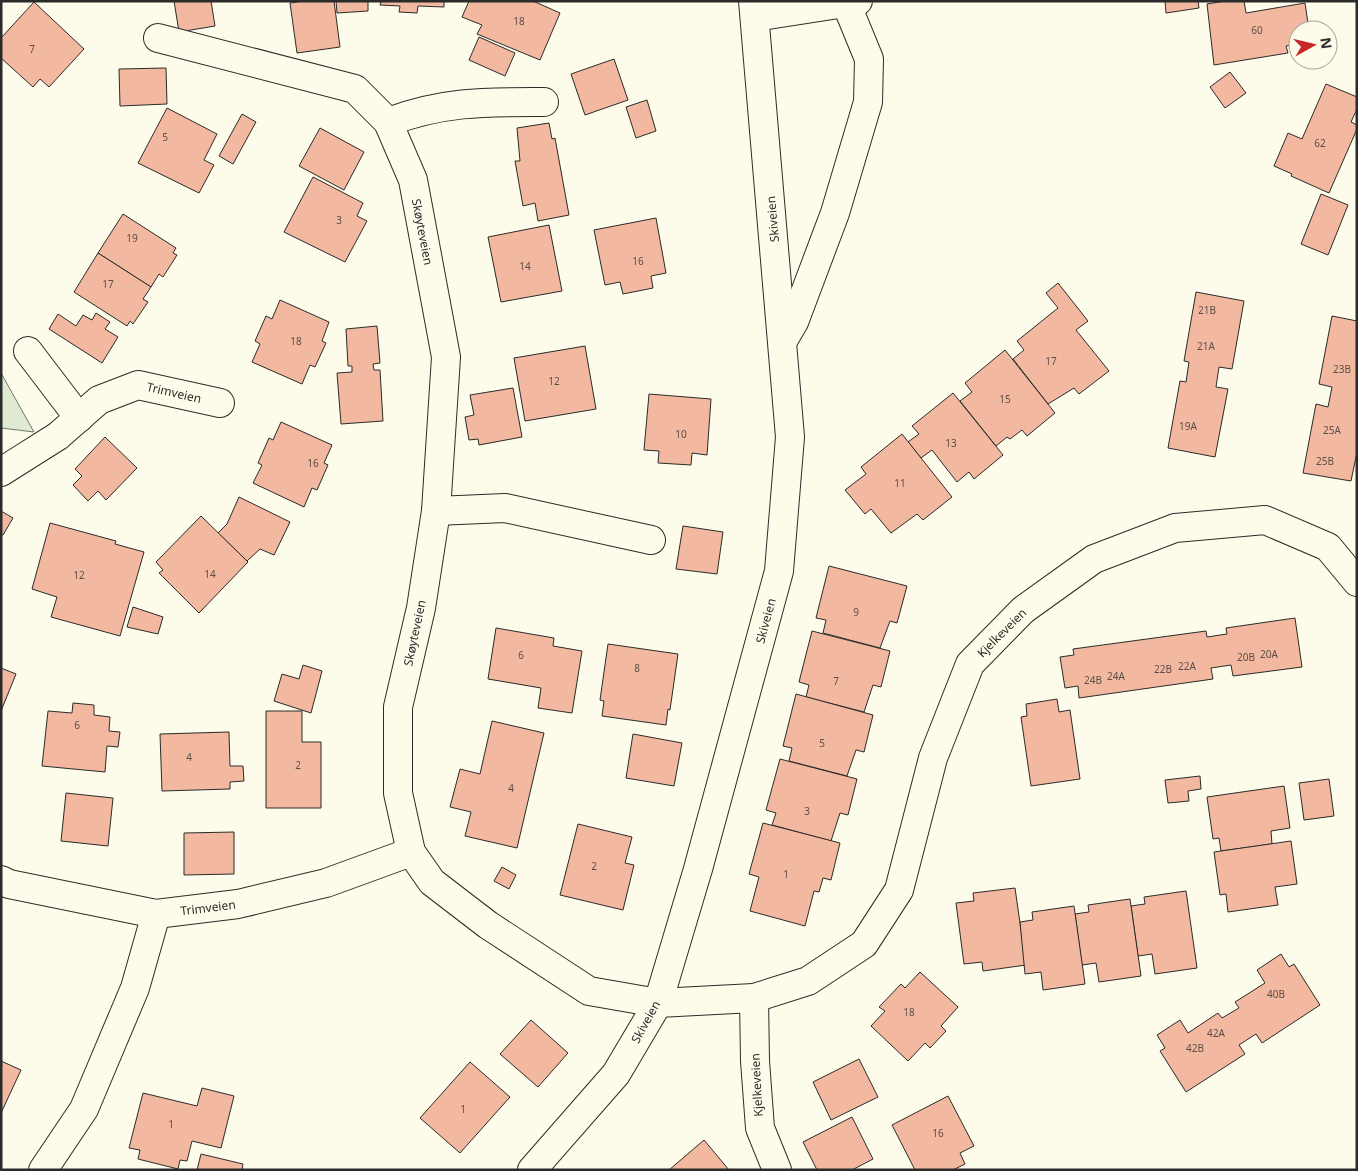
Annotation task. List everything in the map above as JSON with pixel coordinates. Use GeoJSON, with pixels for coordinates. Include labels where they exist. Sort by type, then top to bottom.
{"type":"FeatureCollection","features":[{"type":"Feature","properties":{"kind":"street","name":"Skiveien"},"geometry":{"type":"LineString","coordinates":[[532,1170],[616,1074],[658,1003],[698,869],[779,571],[790,437],[784,340],[754,9],[852,2]]}},
{"type":"Feature","properties":{"kind":"street"},"geometry":{"type":"LineString","coordinates":[[784,340],[794,322],[835,212],[868,102],[869,59],[852,2]]}},
{"type":"Feature","properties":{"kind":"street","name":"Skøyteveien"},"geometry":{"type":"LineString","coordinates":[[158,38],[356,90],[388,122],[413,180],[446,357],[436,511],[421,608],[398,707],[398,793],[411,852],[432,882],[488,925],[589,991],[658,1003]]}},
{"type":"Feature","properties":{"kind":"street"},"geometry":{"type":"LineString","coordinates":[[388,122],[420,110],[476,102],[544,102]]}},
{"type":"Feature","properties":{"kind":"street"},"geometry":{"type":"LineString","coordinates":[[28,351],[79,418]]}},
{"type":"Feature","properties":{"kind":"street","name":"Trimveien"},"geometry":{"type":"LineString","coordinates":[[1,472],[58,436],[99,400],[138,385],[220,403]]}},
{"type":"Feature","properties":{"kind":"street"},"geometry":{"type":"LineString","coordinates":[[436,511],[505,508],[651,540]]}},
{"type":"Feature","properties":{"kind":"street","name":"Kjelkeveien"},"geometry":{"type":"LineString","coordinates":[[658,1003],[754,998],[808,981],[864,944],[899,890],[934,758],[970,664],[1023,610],[1094,559],[1175,528],[1265,520],[1328,547],[1357,582]]}},
{"type":"Feature","properties":{"kind":"street","name":"Trimveien"},"geometry":{"type":"LineString","coordinates":[[1,880],[9,884],[156,914],[246,902],[326,882],[411,852]]}},
{"type":"Feature","properties":{"kind":"street"},"geometry":{"type":"LineString","coordinates":[[43,1170],[84,1110],[136,988],[156,914]]}},
{"type":"Feature","properties":{"kind":"street","name":"Kjelkeveien"},"geometry":{"type":"LineString","coordinates":[[754,998],[755,1061],[760,1128],[776,1170]]}},
{"type":"Feature","properties":{"kind":"green space"},"geometry":{"type":"Polygon","coordinates":[[[1,373],[34,432],[1,428],[1,373]]]}},
{"type":"Feature","properties":{"kind":"building"},"geometry":{"type":"Polygon","coordinates":[[[174,1],[211,1],[215,26],[179,32],[174,1]]]}},
{"type":"Feature","properties":{"kind":"building"},"geometry":{"type":"Polygon","coordinates":[[[334,1],[340,47],[297,53],[290,3],[334,1]]]}},
{"type":"Feature","properties":{"kind":"building"},"geometry":{"type":"Polygon","coordinates":[[[336,1],[368,1],[368,11],[337,13],[336,1]]]}},
{"type":"Feature","properties":{"kind":"building"},"geometry":{"type":"Polygon","coordinates":[[[381,1],[444,1],[444,7],[418,6],[417,13],[399,12],[400,6],[380,5],[381,1]]]}},
{"type":"Feature","properties":{"kind":"building"},"geometry":{"type":"Polygon","coordinates":[[[469,1],[533,1],[560,13],[540,60],[477,34],[482,25],[462,17],[469,1]]]}},
{"type":"Feature","properties":{"kind":"building"},"geometry":{"type":"Polygon","coordinates":[[[1165,1],[1198,1],[1199,8],[1166,13],[1165,1]]]}},
{"type":"Feature","properties":{"kind":"building"},"geometry":{"type":"Polygon","coordinates":[[[1225,1],[1244,1],[1246,13],[1305,3],[1308,20],[1288,20],[1288,46],[1286,46],[1288,53],[1214,65],[1207,4],[1225,1]]]}},
{"type":"Feature","properties":{"kind":"building"},"geometry":{"type":"Polygon","coordinates":[[[34,2],[84,49],[49,87],[40,79],[33,87],[1,58],[1,38],[34,2]]]}},
{"type":"Feature","properties":{"kind":"building"},"geometry":{"type":"Polygon","coordinates":[[[479,37],[515,53],[505,76],[469,60],[479,37]]]}},
{"type":"Feature","properties":{"kind":"building"},"geometry":{"type":"Polygon","coordinates":[[[614,59],[628,100],[585,115],[571,74],[614,59]]]}},
{"type":"Feature","properties":{"kind":"building"},"geometry":{"type":"Polygon","coordinates":[[[166,68],[167,104],[120,106],[119,69],[166,68]]]}},
{"type":"Feature","properties":{"kind":"building"},"geometry":{"type":"Polygon","coordinates":[[[1230,72],[1246,93],[1225,108],[1210,87],[1230,72]]]}},
{"type":"Feature","properties":{"kind":"building"},"geometry":{"type":"Polygon","coordinates":[[[1326,84],[1357,97],[1357,109],[1351,122],[1357,125],[1357,129],[1329,193],[1274,166],[1288,133],[1302,139],[1326,84]]]}},
{"type":"Feature","properties":{"kind":"building"},"geometry":{"type":"Polygon","coordinates":[[[647,100],[656,131],[636,138],[626,107],[647,100]]]}},
{"type":"Feature","properties":{"kind":"building"},"geometry":{"type":"Polygon","coordinates":[[[167,108],[217,134],[204,160],[214,165],[199,193],[138,163],[167,108]]]}},
{"type":"Feature","properties":{"kind":"building"},"geometry":{"type":"Polygon","coordinates":[[[242,114],[256,122],[233,164],[219,156],[242,114]]]}},
{"type":"Feature","properties":{"kind":"building"},"geometry":{"type":"Polygon","coordinates":[[[549,123],[552,139],[555,138],[569,215],[538,221],[535,203],[523,206],[515,161],[520,161],[517,128],[549,123]]]}},
{"type":"Feature","properties":{"kind":"building"},"geometry":{"type":"Polygon","coordinates":[[[320,128],[364,152],[344,190],[299,166],[320,128]]]}},
{"type":"Feature","properties":{"kind":"building"},"geometry":{"type":"Polygon","coordinates":[[[313,177],[363,203],[357,216],[367,221],[345,262],[284,232],[313,177]]]}},
{"type":"Feature","properties":{"kind":"building"},"geometry":{"type":"Polygon","coordinates":[[[1321,194],[1348,205],[1328,255],[1301,244],[1321,194]]]}},
{"type":"Feature","properties":{"kind":"building"},"geometry":{"type":"Polygon","coordinates":[[[123,214],[176,248],[173,253],[177,255],[163,277],[159,274],[151,287],[98,253],[123,214]]]}},
{"type":"Feature","properties":{"kind":"building"},"geometry":{"type":"Polygon","coordinates":[[[656,218],[666,273],[651,276],[653,288],[623,294],[620,282],[605,285],[594,230],[656,218]]]}},
{"type":"Feature","properties":{"kind":"building"},"geometry":{"type":"Polygon","coordinates":[[[549,225],[562,291],[501,302],[488,237],[549,225]]]}},
{"type":"Feature","properties":{"kind":"building"},"geometry":{"type":"Polygon","coordinates":[[[98,253],[151,287],[143,299],[148,302],[133,324],[130,321],[127,326],[74,292],[98,253]]]}},
{"type":"Feature","properties":{"kind":"building"},"geometry":{"type":"Polygon","coordinates":[[[1058,283],[1088,321],[1076,330],[1109,371],[1079,394],[1074,388],[1048,404],[1013,359],[1024,350],[1017,341],[1058,308],[1046,293],[1058,283]]]}},
{"type":"Feature","properties":{"kind":"building"},"geometry":{"type":"Polygon","coordinates":[[[1196,292],[1244,301],[1232,369],[1219,367],[1216,387],[1228,389],[1215,457],[1168,448],[1180,381],[1186,382],[1189,362],[1184,361],[1196,292]]]}},
{"type":"Feature","properties":{"kind":"building"},"geometry":{"type":"Polygon","coordinates":[[[280,300],[329,322],[322,341],[326,343],[315,367],[310,365],[302,384],[252,362],[260,344],[255,341],[266,316],[272,319],[280,300]]]}},
{"type":"Feature","properties":{"kind":"building"},"geometry":{"type":"Polygon","coordinates":[[[96,313],[110,322],[105,329],[118,337],[102,363],[49,329],[58,314],[76,326],[83,315],[92,320],[96,313]]]}},
{"type":"Feature","properties":{"kind":"building"},"geometry":{"type":"Polygon","coordinates":[[[1332,316],[1357,321],[1357,452],[1351,481],[1303,473],[1316,404],[1328,407],[1332,387],[1319,384],[1332,316]]]}},
{"type":"Feature","properties":{"kind":"building"},"geometry":{"type":"Polygon","coordinates":[[[377,326],[380,363],[373,364],[374,370],[380,370],[383,421],[341,424],[337,373],[352,372],[352,366],[348,366],[346,329],[377,326]]]}},
{"type":"Feature","properties":{"kind":"building"},"geometry":{"type":"Polygon","coordinates":[[[585,346],[596,409],[525,421],[514,358],[585,346]]]}},
{"type":"Feature","properties":{"kind":"building"},"geometry":{"type":"Polygon","coordinates":[[[1005,350],[1055,413],[1027,436],[1022,430],[1010,439],[1007,437],[996,446],[960,401],[972,392],[965,383],[1005,350]]]}},
{"type":"Feature","properties":{"kind":"building"},"geometry":{"type":"Polygon","coordinates":[[[513,388],[522,437],[479,445],[478,439],[469,440],[465,417],[474,415],[470,395],[513,388]]]}},
{"type":"Feature","properties":{"kind":"building"},"geometry":{"type":"Polygon","coordinates":[[[953,393],[1003,455],[974,479],[969,472],[957,482],[932,450],[921,458],[908,442],[919,434],[912,426],[953,393]]]}},
{"type":"Feature","properties":{"kind":"building"},"geometry":{"type":"Polygon","coordinates":[[[649,394],[711,399],[707,455],[692,453],[691,465],[658,463],[659,451],[644,450],[649,394]]]}},
{"type":"Feature","properties":{"kind":"building"},"geometry":{"type":"Polygon","coordinates":[[[281,422],[332,445],[324,463],[328,465],[317,490],[312,488],[304,507],[253,483],[262,465],[258,463],[269,438],[273,440],[281,422]]]}},
{"type":"Feature","properties":{"kind":"building"},"geometry":{"type":"Polygon","coordinates":[[[902,434],[952,497],[923,520],[917,514],[891,533],[871,509],[865,514],[845,490],[866,474],[861,467],[902,434]]]}},
{"type":"Feature","properties":{"kind":"building"},"geometry":{"type":"Polygon","coordinates":[[[105,437],[137,468],[106,500],[98,491],[88,501],[73,485],[82,476],[75,469],[105,437]]]}},
{"type":"Feature","properties":{"kind":"building"},"geometry":{"type":"Polygon","coordinates":[[[239,497],[290,522],[274,555],[260,549],[247,561],[218,533],[227,524],[239,497]]]}},
{"type":"Feature","properties":{"kind":"building"},"geometry":{"type":"Polygon","coordinates":[[[1,511],[13,518],[3,535],[1,534],[1,511]]]}},
{"type":"Feature","properties":{"kind":"building"},"geometry":{"type":"Polygon","coordinates":[[[201,516],[248,562],[199,613],[159,573],[163,570],[156,562],[201,516]]]}},
{"type":"Feature","properties":{"kind":"building"},"geometry":{"type":"Polygon","coordinates":[[[50,523],[116,541],[115,544],[144,552],[120,636],[51,617],[57,597],[32,589],[50,523]]]}},
{"type":"Feature","properties":{"kind":"building"},"geometry":{"type":"Polygon","coordinates":[[[683,526],[723,532],[717,574],[676,569],[683,526]]]}},
{"type":"Feature","properties":{"kind":"building"},"geometry":{"type":"Polygon","coordinates":[[[829,566],[907,586],[897,623],[890,621],[880,648],[823,633],[826,620],[816,618],[829,566]]]}},
{"type":"Feature","properties":{"kind":"building"},"geometry":{"type":"Polygon","coordinates":[[[133,607],[163,617],[158,634],[127,627],[133,607]]]}},
{"type":"Feature","properties":{"kind":"building"},"geometry":{"type":"Polygon","coordinates":[[[1295,618],[1302,667],[1233,676],[1231,665],[1211,668],[1213,679],[1079,698],[1078,686],[1065,688],[1060,657],[1074,655],[1073,649],[1206,631],[1207,637],[1227,634],[1226,628],[1295,618]]]}},
{"type":"Feature","properties":{"kind":"building"},"geometry":{"type":"Polygon","coordinates":[[[496,628],[554,638],[553,646],[582,651],[572,713],[538,708],[541,688],[488,679],[496,628]]]}},
{"type":"Feature","properties":{"kind":"building"},"geometry":{"type":"Polygon","coordinates":[[[812,631],[890,651],[881,687],[873,685],[864,712],[806,697],[809,685],[799,682],[812,631]]]}},
{"type":"Feature","properties":{"kind":"building"},"geometry":{"type":"Polygon","coordinates":[[[608,644],[678,654],[666,725],[602,716],[604,701],[600,700],[608,644]]]}},
{"type":"Feature","properties":{"kind":"building"},"geometry":{"type":"Polygon","coordinates":[[[303,665],[322,671],[311,713],[274,701],[282,674],[299,679],[303,665]]]}},
{"type":"Feature","properties":{"kind":"building"},"geometry":{"type":"Polygon","coordinates":[[[1,668],[16,674],[1,711],[1,668]]]}},
{"type":"Feature","properties":{"kind":"building"},"geometry":{"type":"Polygon","coordinates":[[[796,694],[873,715],[864,752],[856,750],[847,776],[789,761],[792,748],[783,746],[796,694]]]}},
{"type":"Feature","properties":{"kind":"building"},"geometry":{"type":"Polygon","coordinates":[[[1057,699],[1059,712],[1070,710],[1080,779],[1031,786],[1021,717],[1027,716],[1026,704],[1057,699]]]}},
{"type":"Feature","properties":{"kind":"building"},"geometry":{"type":"Polygon","coordinates":[[[73,703],[94,705],[94,715],[110,717],[109,731],[120,732],[118,747],[107,746],[105,772],[42,766],[48,711],[72,713],[73,703]]]}},
{"type":"Feature","properties":{"kind":"building"},"geometry":{"type":"Polygon","coordinates":[[[266,711],[302,711],[302,742],[321,742],[321,808],[266,808],[266,711]]]}},
{"type":"Feature","properties":{"kind":"building"},"geometry":{"type":"Polygon","coordinates":[[[492,721],[544,733],[517,848],[465,836],[471,812],[450,807],[460,769],[480,774],[492,721]]]}},
{"type":"Feature","properties":{"kind":"building"},"geometry":{"type":"Polygon","coordinates":[[[229,732],[230,766],[243,766],[244,781],[230,782],[230,789],[162,791],[160,734],[229,732]]]}},
{"type":"Feature","properties":{"kind":"building"},"geometry":{"type":"Polygon","coordinates":[[[633,734],[682,743],[674,786],[626,778],[633,734]]]}},
{"type":"Feature","properties":{"kind":"building"},"geometry":{"type":"Polygon","coordinates":[[[780,759],[857,779],[848,815],[840,813],[831,841],[772,825],[776,813],[766,810],[780,759]]]}},
{"type":"Feature","properties":{"kind":"building"},"geometry":{"type":"Polygon","coordinates":[[[1200,776],[1201,789],[1188,791],[1189,801],[1168,803],[1165,780],[1200,776]]]}},
{"type":"Feature","properties":{"kind":"building"},"geometry":{"type":"Polygon","coordinates":[[[1329,779],[1334,816],[1304,820],[1299,783],[1329,779]]]}},
{"type":"Feature","properties":{"kind":"building"},"geometry":{"type":"Polygon","coordinates":[[[1284,786],[1290,828],[1271,831],[1272,844],[1221,851],[1219,838],[1213,839],[1207,797],[1284,786]]]}},
{"type":"Feature","properties":{"kind":"building"},"geometry":{"type":"Polygon","coordinates":[[[66,793],[113,798],[108,846],[61,841],[66,793]]]}},
{"type":"Feature","properties":{"kind":"building"},"geometry":{"type":"Polygon","coordinates":[[[763,823],[840,843],[831,880],[823,878],[819,892],[814,891],[805,926],[750,911],[759,877],[749,874],[763,823]]]}},
{"type":"Feature","properties":{"kind":"building"},"geometry":{"type":"Polygon","coordinates":[[[578,824],[632,837],[625,863],[634,865],[623,910],[560,895],[578,824]]]}},
{"type":"Feature","properties":{"kind":"building"},"geometry":{"type":"Polygon","coordinates":[[[234,832],[234,874],[184,875],[184,833],[234,832]]]}},
{"type":"Feature","properties":{"kind":"building"},"geometry":{"type":"Polygon","coordinates":[[[1291,841],[1297,884],[1275,887],[1278,905],[1228,912],[1226,894],[1220,895],[1214,852],[1291,841]]]}},
{"type":"Feature","properties":{"kind":"building"},"geometry":{"type":"Polygon","coordinates":[[[502,867],[516,875],[509,889],[494,881],[502,867]]]}},
{"type":"Feature","properties":{"kind":"building"},"geometry":{"type":"Polygon","coordinates":[[[1015,888],[1026,965],[983,971],[982,962],[964,964],[956,903],[974,901],[973,893],[1015,888]]]}},
{"type":"Feature","properties":{"kind":"building"},"geometry":{"type":"Polygon","coordinates":[[[1186,891],[1197,968],[1155,974],[1152,954],[1138,956],[1131,906],[1145,904],[1144,897],[1186,891]]]}},
{"type":"Feature","properties":{"kind":"building"},"geometry":{"type":"Polygon","coordinates":[[[1130,899],[1141,976],[1099,982],[1096,963],[1082,965],[1075,914],[1089,912],[1088,905],[1130,899]]]}},
{"type":"Feature","properties":{"kind":"building"},"geometry":{"type":"Polygon","coordinates":[[[1074,906],[1085,984],[1043,990],[1041,972],[1025,974],[1020,922],[1033,920],[1032,912],[1074,906]]]}},
{"type":"Feature","properties":{"kind":"building"},"geometry":{"type":"Polygon","coordinates":[[[1281,954],[1289,967],[1294,964],[1320,1005],[1262,1043],[1256,1034],[1239,1045],[1245,1054],[1186,1092],[1160,1051],[1165,1048],[1157,1035],[1180,1020],[1188,1033],[1218,1013],[1222,1018],[1239,1008],[1235,1002],[1265,983],[1257,970],[1281,954]]]}},
{"type":"Feature","properties":{"kind":"building"},"geometry":{"type":"Polygon","coordinates":[[[920,972],[958,1007],[941,1026],[946,1031],[930,1048],[925,1043],[908,1061],[871,1026],[885,1011],[879,1007],[901,984],[905,988],[920,972]]]}},
{"type":"Feature","properties":{"kind":"building"},"geometry":{"type":"Polygon","coordinates":[[[531,1020],[568,1053],[538,1087],[500,1054],[531,1020]]]}},
{"type":"Feature","properties":{"kind":"building"},"geometry":{"type":"Polygon","coordinates":[[[859,1059],[878,1097],[831,1120],[813,1082],[859,1059]]]}},
{"type":"Feature","properties":{"kind":"building"},"geometry":{"type":"Polygon","coordinates":[[[1,1061],[21,1070],[1,1113],[1,1061]]]}},
{"type":"Feature","properties":{"kind":"building"},"geometry":{"type":"Polygon","coordinates":[[[470,1062],[510,1097],[460,1153],[420,1118],[470,1062]]]}},
{"type":"Feature","properties":{"kind":"building"},"geometry":{"type":"Polygon","coordinates":[[[202,1088],[234,1096],[221,1148],[192,1141],[187,1161],[180,1160],[178,1169],[138,1159],[140,1150],[129,1148],[143,1093],[197,1106],[202,1088]]]}},
{"type":"Feature","properties":{"kind":"building"},"geometry":{"type":"Polygon","coordinates":[[[948,1096],[974,1146],[960,1153],[965,1164],[953,1170],[915,1170],[892,1125],[948,1096]]]}},
{"type":"Feature","properties":{"kind":"building"},"geometry":{"type":"Polygon","coordinates":[[[852,1117],[873,1159],[852,1170],[817,1170],[803,1142],[852,1117]]]}},
{"type":"Feature","properties":{"kind":"building"},"geometry":{"type":"Polygon","coordinates":[[[704,1140],[729,1170],[669,1170],[704,1140]]]}},
{"type":"Feature","properties":{"kind":"building"},"geometry":{"type":"Polygon","coordinates":[[[201,1154],[243,1164],[242,1170],[197,1170],[201,1154]]]}}]}
